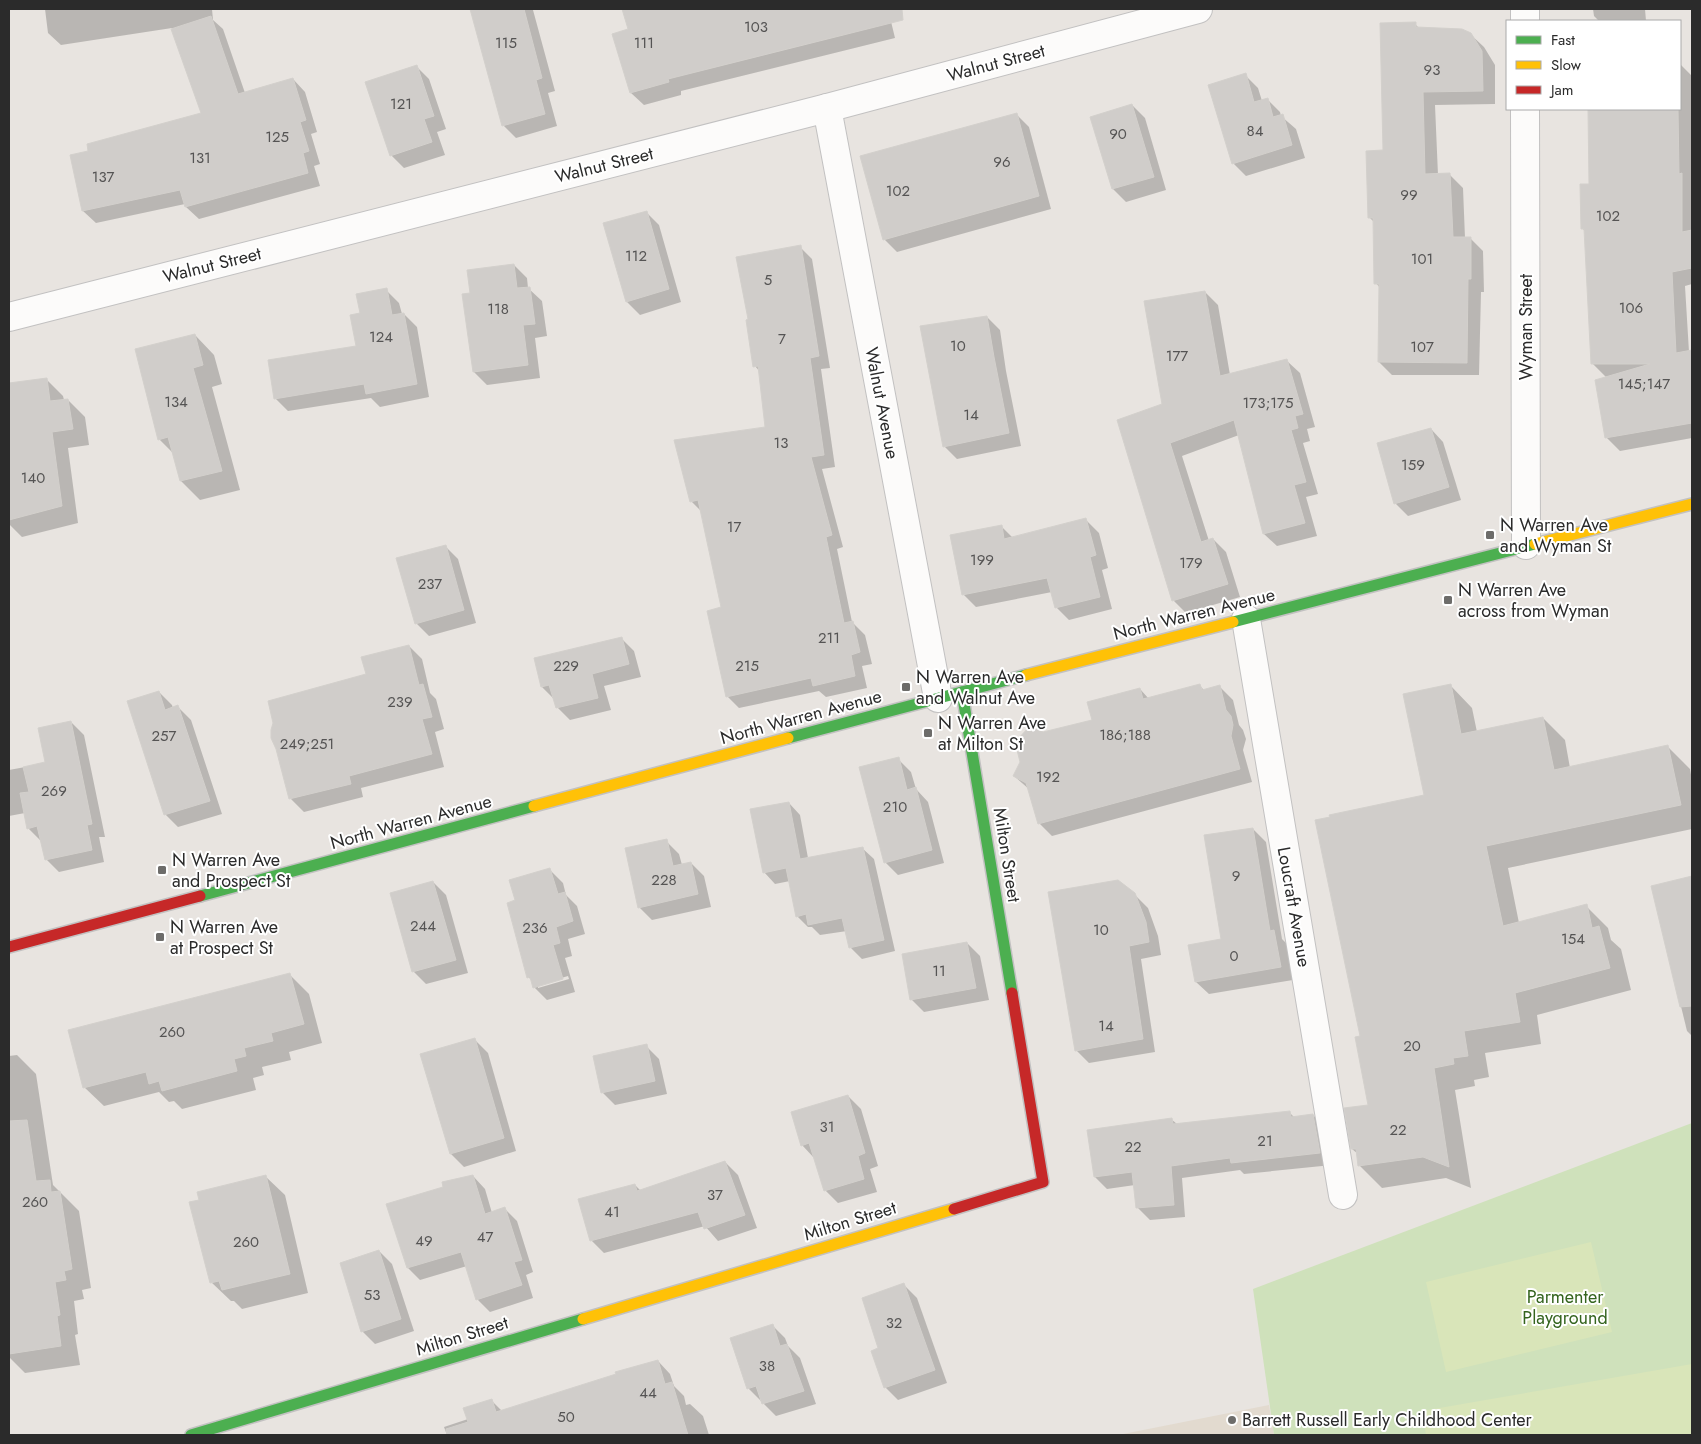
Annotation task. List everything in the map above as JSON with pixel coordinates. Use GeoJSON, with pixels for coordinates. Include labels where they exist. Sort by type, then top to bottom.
{"type":"FeatureCollection","features":[{"type":"Feature","properties":{"kind":"street","name":"Walnut Street"},"geometry":{"type":"LineString","coordinates":[[9,317],[827,108],[1198,9]]}},
{"type":"Feature","properties":{"kind":"street","name":"Walnut Avenue"},"geometry":{"type":"LineString","coordinates":[[827,108],[950,695]]}},
{"type":"Feature","properties":{"kind":"street","name":"Wyman Street"},"geometry":{"type":"LineString","coordinates":[[1525,110],[1526,545]]}},
{"type":"Feature","properties":{"kind":"street","name":"North Warren Avenue"},"geometry":{"type":"LineString","coordinates":[[9,947],[950,695],[1526,545],[1692,504]]}},
{"type":"Feature","properties":{"kind":"street","name":"Loucraft Avenue"},"geometry":{"type":"LineString","coordinates":[[1246,619],[1343,1195]]}},
{"type":"Feature","properties":{"kind":"street","name":"Milton Street"},"geometry":{"type":"LineString","coordinates":[[191,1435],[1043,1182],[950,695]]}},
{"type":"Feature","properties":{"kind":"shaded area","name":"Barrett Russell Early Childhood Center"},"geometry":{"type":"Polygon","coordinates":[[[1269,1405],[1274,1435],[1118,1435],[1269,1405]]]}},
{"type":"Feature","properties":{"kind":"green space","name":"Parmenter Playground"},"geometry":{"type":"Polygon","coordinates":[[[1692,1123],[1692,1435],[1274,1435],[1253,1289],[1692,1123]]]}},
{"type":"Feature","properties":{"kind":"green space"},"geometry":{"type":"Polygon","coordinates":[[[1591,1242],[1612,1332],[1446,1372],[1426,1282],[1591,1242]]]}},
{"type":"Feature","properties":{"kind":"green space"},"geometry":{"type":"Polygon","coordinates":[[[1692,1364],[1692,1435],[1426,1435],[1422,1411],[1692,1364]]]}},
{"type":"Feature","properties":{"kind":"building"},"geometry":{"type":"Polygon","coordinates":[[[470,9],[524,9],[542,78],[536,80],[545,114],[502,126],[470,9]]]}},
{"type":"Feature","properties":{"kind":"building"},"geometry":{"type":"Polygon","coordinates":[[[622,9],[902,9],[903,20],[668,79],[669,82],[630,93],[612,34],[628,29],[622,9]]]}},
{"type":"Feature","properties":{"kind":"building"},"geometry":{"type":"Polygon","coordinates":[[[211,16],[238,94],[293,78],[306,120],[300,122],[309,151],[303,153],[308,173],[185,207],[180,190],[82,211],[70,155],[88,151],[87,144],[201,113],[171,29],[211,16]]]}},
{"type":"Feature","properties":{"kind":"building"},"geometry":{"type":"Polygon","coordinates":[[[1416,22],[1416,27],[1462,29],[1471,33],[1482,51],[1483,91],[1423,92],[1425,174],[1450,173],[1453,237],[1471,237],[1471,279],[1468,279],[1467,363],[1378,362],[1379,284],[1374,284],[1373,218],[1368,218],[1366,151],[1383,150],[1380,23],[1416,22]]]}},
{"type":"Feature","properties":{"kind":"building"},"geometry":{"type":"Polygon","coordinates":[[[417,65],[434,116],[424,119],[432,142],[390,156],[365,82],[417,65]]]}},
{"type":"Feature","properties":{"kind":"building"},"geometry":{"type":"Polygon","coordinates":[[[1246,73],[1254,102],[1268,98],[1273,117],[1283,114],[1292,145],[1232,164],[1208,85],[1246,73]]]}},
{"type":"Feature","properties":{"kind":"building"},"geometry":{"type":"Polygon","coordinates":[[[1132,104],[1154,177],[1112,189],[1090,117],[1132,104]]]}},
{"type":"Feature","properties":{"kind":"building"},"geometry":{"type":"Polygon","coordinates":[[[1588,110],[1678,110],[1679,174],[1682,173],[1682,232],[1692,230],[1692,268],[1672,272],[1676,353],[1692,350],[1692,423],[1605,438],[1595,380],[1650,364],[1591,364],[1584,229],[1581,229],[1580,184],[1589,184],[1588,110]]]}},
{"type":"Feature","properties":{"kind":"building"},"geometry":{"type":"Polygon","coordinates":[[[1017,113],[1039,196],[883,240],[860,156],[1017,113]]]}},
{"type":"Feature","properties":{"kind":"building"},"geometry":{"type":"Polygon","coordinates":[[[647,211],[669,289],[626,302],[603,223],[647,211]]]}},
{"type":"Feature","properties":{"kind":"building"},"geometry":{"type":"Polygon","coordinates":[[[801,245],[819,356],[810,358],[824,455],[811,457],[832,535],[826,537],[844,623],[853,621],[860,652],[851,655],[855,676],[813,686],[811,678],[726,697],[707,611],[721,607],[698,500],[690,502],[674,440],[765,427],[758,366],[753,367],[746,320],[748,319],[736,257],[801,245]]]}},
{"type":"Feature","properties":{"kind":"building"},"geometry":{"type":"Polygon","coordinates":[[[514,264],[517,288],[530,287],[535,324],[523,325],[528,365],[473,372],[462,294],[470,293],[467,270],[514,264]]]}},
{"type":"Feature","properties":{"kind":"building"},"geometry":{"type":"Polygon","coordinates":[[[387,288],[392,315],[404,313],[417,384],[366,394],[364,384],[274,399],[268,360],[356,346],[350,315],[360,313],[356,294],[387,288]]]}},
{"type":"Feature","properties":{"kind":"building"},"geometry":{"type":"Polygon","coordinates":[[[1205,291],[1220,376],[1287,359],[1303,414],[1295,416],[1298,428],[1291,430],[1306,482],[1294,485],[1305,523],[1263,534],[1234,420],[1170,443],[1201,542],[1213,538],[1228,584],[1172,601],[1117,420],[1162,404],[1144,301],[1205,291]]]}},
{"type":"Feature","properties":{"kind":"building"},"geometry":{"type":"Polygon","coordinates":[[[987,316],[1009,433],[943,447],[920,326],[987,316]]]}},
{"type":"Feature","properties":{"kind":"building"},"geometry":{"type":"Polygon","coordinates":[[[195,334],[203,365],[193,368],[222,471],[180,481],[168,437],[158,440],[135,349],[195,334]]]}},
{"type":"Feature","properties":{"kind":"building"},"geometry":{"type":"Polygon","coordinates":[[[47,378],[50,401],[68,399],[73,429],[52,432],[62,506],[9,520],[9,383],[47,378]]]}},
{"type":"Feature","properties":{"kind":"building"},"geometry":{"type":"Polygon","coordinates":[[[1431,428],[1449,487],[1394,504],[1377,443],[1431,428]]]}},
{"type":"Feature","properties":{"kind":"building"},"geometry":{"type":"Polygon","coordinates":[[[1086,518],[1096,555],[1090,557],[1100,597],[1055,608],[1047,578],[962,595],[950,535],[1002,525],[1004,539],[1086,518]]]}},
{"type":"Feature","properties":{"kind":"building"},"geometry":{"type":"Polygon","coordinates":[[[446,545],[464,610],[415,624],[396,558],[446,545]]]}},
{"type":"Feature","properties":{"kind":"building"},"geometry":{"type":"Polygon","coordinates":[[[622,637],[629,664],[592,674],[598,698],[556,708],[549,685],[541,687],[534,658],[622,637]]]}},
{"type":"Feature","properties":{"kind":"building"},"geometry":{"type":"Polygon","coordinates":[[[409,645],[419,685],[423,684],[432,717],[422,719],[432,754],[349,776],[351,784],[289,799],[276,749],[271,738],[273,723],[268,701],[366,674],[361,657],[409,645]]]}},
{"type":"Feature","properties":{"kind":"building"},"geometry":{"type":"Polygon","coordinates":[[[1200,684],[1202,690],[1220,685],[1226,710],[1231,716],[1233,725],[1231,736],[1240,769],[1038,824],[1026,783],[1013,776],[1020,762],[1015,742],[1030,726],[1043,732],[1092,720],[1087,702],[1140,688],[1143,699],[1200,684]]]}},
{"type":"Feature","properties":{"kind":"building"},"geometry":{"type":"Polygon","coordinates":[[[1451,684],[1461,734],[1543,717],[1554,770],[1668,745],[1681,805],[1486,846],[1503,926],[1587,904],[1592,928],[1599,926],[1610,968],[1515,993],[1520,1022],[1464,1031],[1468,1056],[1453,1058],[1454,1064],[1434,1068],[1449,1167],[1423,1157],[1358,1166],[1356,1149],[1351,1149],[1344,1108],[1368,1105],[1355,1037],[1360,1036],[1315,820],[1330,817],[1329,815],[1424,795],[1403,694],[1451,684]]]}},
{"type":"Feature","properties":{"kind":"building"},"geometry":{"type":"Polygon","coordinates":[[[159,691],[165,710],[178,705],[210,801],[164,815],[127,701],[159,691]]]}},
{"type":"Feature","properties":{"kind":"building"},"geometry":{"type":"Polygon","coordinates":[[[71,721],[92,824],[87,825],[92,850],[45,860],[37,826],[27,829],[20,793],[29,792],[23,767],[45,762],[38,728],[71,721]]]}},
{"type":"Feature","properties":{"kind":"building"},"geometry":{"type":"Polygon","coordinates":[[[899,757],[907,790],[916,787],[932,850],[884,863],[859,767],[899,757]]]}},
{"type":"Feature","properties":{"kind":"building"},"geometry":{"type":"Polygon","coordinates":[[[789,802],[800,859],[863,847],[884,940],[849,948],[842,918],[808,925],[806,914],[796,917],[786,868],[763,873],[750,809],[789,802]]]}},
{"type":"Feature","properties":{"kind":"building"},"geometry":{"type":"Polygon","coordinates":[[[1253,828],[1270,931],[1274,930],[1281,967],[1195,982],[1188,945],[1221,939],[1204,835],[1253,828]]]}},
{"type":"Feature","properties":{"kind":"building"},"geometry":{"type":"Polygon","coordinates":[[[667,839],[673,866],[691,862],[698,894],[638,908],[625,848],[667,839]]]}},
{"type":"Feature","properties":{"kind":"building"},"geometry":{"type":"Polygon","coordinates":[[[550,868],[558,894],[565,892],[573,921],[556,927],[560,943],[553,945],[563,979],[533,988],[530,977],[527,978],[507,903],[515,900],[509,880],[550,868]]]}},
{"type":"Feature","properties":{"kind":"building"},"geometry":{"type":"Polygon","coordinates":[[[1692,876],[1692,1006],[1680,1007],[1651,886],[1692,876]]]}},
{"type":"Feature","properties":{"kind":"building"},"geometry":{"type":"Polygon","coordinates":[[[1118,880],[1135,893],[1146,922],[1149,942],[1129,946],[1143,1039],[1075,1051],[1048,892],[1118,880]]]}},
{"type":"Feature","properties":{"kind":"building"},"geometry":{"type":"Polygon","coordinates":[[[433,881],[456,960],[412,972],[390,893],[433,881]]]}},
{"type":"Feature","properties":{"kind":"building"},"geometry":{"type":"Polygon","coordinates":[[[967,942],[976,988],[910,1000],[902,954],[967,942]]]}},
{"type":"Feature","properties":{"kind":"building"},"geometry":{"type":"Polygon","coordinates":[[[290,973],[304,1024],[271,1033],[273,1041],[244,1048],[246,1056],[234,1059],[237,1071],[162,1091],[159,1081],[149,1084],[146,1072],[83,1088],[68,1030],[290,973]]]}},
{"type":"Feature","properties":{"kind":"building"},"geometry":{"type":"Polygon","coordinates":[[[475,1038],[504,1138],[450,1154],[420,1054],[475,1038]]]}},
{"type":"Feature","properties":{"kind":"building"},"geometry":{"type":"Polygon","coordinates":[[[647,1044],[655,1081],[601,1093],[593,1056],[647,1044]]]}},
{"type":"Feature","properties":{"kind":"building"},"geometry":{"type":"Polygon","coordinates":[[[848,1095],[865,1153],[858,1156],[864,1179],[824,1191],[809,1143],[801,1146],[791,1112],[848,1095]]]}},
{"type":"Feature","properties":{"kind":"building"},"geometry":{"type":"Polygon","coordinates":[[[1290,1111],[1291,1117],[1313,1114],[1320,1153],[1231,1163],[1230,1158],[1171,1166],[1174,1205],[1136,1208],[1132,1172],[1094,1177],[1087,1130],[1172,1118],[1173,1124],[1290,1111]]]}},
{"type":"Feature","properties":{"kind":"building"},"geometry":{"type":"Polygon","coordinates":[[[27,1120],[36,1181],[50,1180],[51,1192],[60,1191],[72,1269],[64,1271],[66,1280],[55,1282],[60,1315],[57,1316],[61,1346],[9,1354],[9,1121],[27,1120]]]}},
{"type":"Feature","properties":{"kind":"building"},"geometry":{"type":"Polygon","coordinates":[[[725,1161],[745,1215],[704,1229],[698,1212],[590,1241],[578,1199],[635,1184],[637,1191],[725,1161]]]}},
{"type":"Feature","properties":{"kind":"building"},"geometry":{"type":"Polygon","coordinates":[[[266,1175],[290,1274],[222,1290],[219,1281],[210,1283],[189,1202],[199,1200],[197,1192],[266,1175]]]}},
{"type":"Feature","properties":{"kind":"building"},"geometry":{"type":"Polygon","coordinates":[[[473,1175],[485,1214],[505,1207],[522,1260],[514,1262],[522,1285],[476,1300],[461,1252],[407,1268],[386,1204],[443,1187],[442,1182],[473,1175]]]}},
{"type":"Feature","properties":{"kind":"building"},"geometry":{"type":"Polygon","coordinates":[[[379,1250],[401,1319],[361,1332],[340,1263],[379,1250]]]}},
{"type":"Feature","properties":{"kind":"building"},"geometry":{"type":"Polygon","coordinates":[[[904,1283],[935,1370],[884,1388],[871,1351],[878,1348],[862,1298],[904,1283]]]}},
{"type":"Feature","properties":{"kind":"building"},"geometry":{"type":"Polygon","coordinates":[[[773,1324],[780,1346],[787,1344],[804,1391],[762,1404],[756,1386],[747,1389],[730,1338],[773,1324]]]}},
{"type":"Feature","properties":{"kind":"building"},"geometry":{"type":"Polygon","coordinates":[[[658,1360],[665,1384],[672,1382],[688,1435],[447,1435],[446,1429],[468,1422],[463,1408],[492,1399],[496,1412],[616,1374],[615,1372],[658,1360]]]}},
{"type":"Feature","properties":{"kind":"traffic: fast"},"geometry":{"type":"LineString","coordinates":[[1233,622],[1535,544]]}},
{"type":"Feature","properties":{"kind":"traffic: fast"},"geometry":{"type":"LineString","coordinates":[[788,738],[1026,675]]}},
{"type":"Feature","properties":{"kind":"traffic: fast"},"geometry":{"type":"LineString","coordinates":[[962,692],[1012,993]]}},
{"type":"Feature","properties":{"kind":"traffic: fast"},"geometry":{"type":"LineString","coordinates":[[200,896],[534,806]]}},
{"type":"Feature","properties":{"kind":"traffic: fast"},"geometry":{"type":"LineString","coordinates":[[191,1435],[583,1319]]}},
{"type":"Feature","properties":{"kind":"traffic: slow"},"geometry":{"type":"LineString","coordinates":[[1535,544],[1692,504]]}},
{"type":"Feature","properties":{"kind":"traffic: slow"},"geometry":{"type":"LineString","coordinates":[[1026,675],[1233,622]]}},
{"type":"Feature","properties":{"kind":"traffic: slow"},"geometry":{"type":"LineString","coordinates":[[534,806],[788,738]]}},
{"type":"Feature","properties":{"kind":"traffic: slow"},"geometry":{"type":"LineString","coordinates":[[583,1319],[954,1209]]}},
{"type":"Feature","properties":{"kind":"traffic: jam"},"geometry":{"type":"LineString","coordinates":[[9,947],[200,896]]}},
{"type":"Feature","properties":{"kind":"traffic: jam"},"geometry":{"type":"LineString","coordinates":[[954,1209],[1043,1182],[1012,993]]}},
{"type":"Feature","properties":{"kind":"place","name":"N Warren Ave and Wyman St"},"geometry":{"type":"Point","coordinates":[1490,535]}},
{"type":"Feature","properties":{"kind":"place","name":"N Warren Ave across from Wyman"},"geometry":{"type":"Point","coordinates":[1448,600]}},
{"type":"Feature","properties":{"kind":"place","name":"N Warren Ave and Walnut Ave"},"geometry":{"type":"Point","coordinates":[906,687]}},
{"type":"Feature","properties":{"kind":"place","name":"N Warren Ave at Milton St"},"geometry":{"type":"Point","coordinates":[928,733]}},
{"type":"Feature","properties":{"kind":"place","name":"N Warren Ave and Prospect St"},"geometry":{"type":"Point","coordinates":[162,870]}},
{"type":"Feature","properties":{"kind":"place","name":"N Warren Ave at Prospect St"},"geometry":{"type":"Point","coordinates":[160,937]}},
{"type":"Feature","properties":{"kind":"place","name":"Barrett Russell Early Childhood Center"},"geometry":{"type":"Point","coordinates":[1232,1420]}}]}
